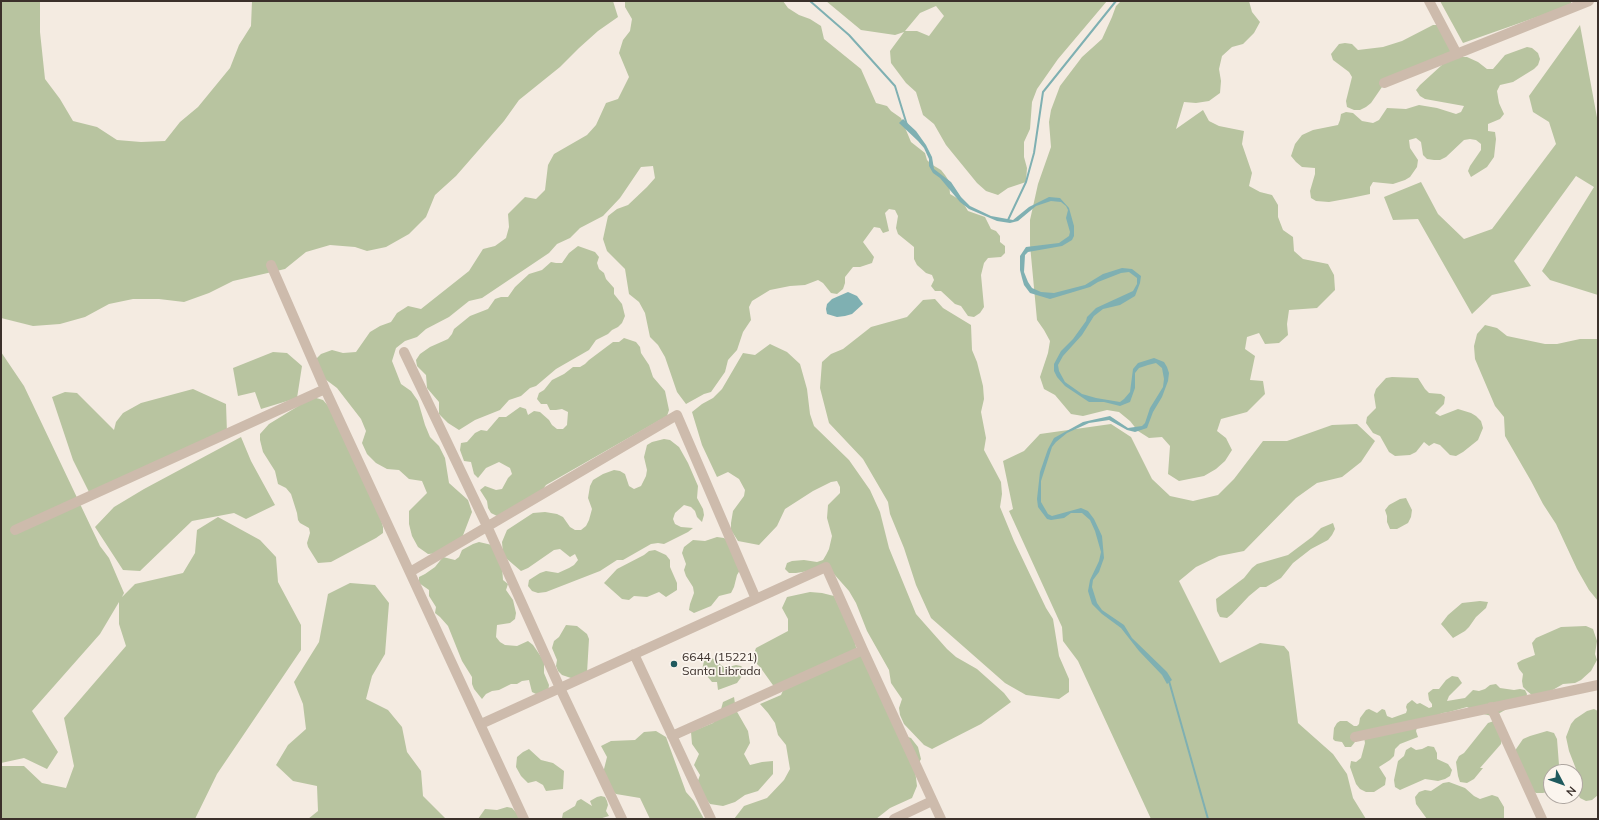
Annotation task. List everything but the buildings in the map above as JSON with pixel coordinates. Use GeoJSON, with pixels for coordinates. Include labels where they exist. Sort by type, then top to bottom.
{"type":"FeatureCollection","features":[{"type":"Feature","properties":{"kind":"street"},"geometry":{"type":"LineString","coordinates":[[1429,1],[1457,54]]}},
{"type":"Feature","properties":{"kind":"street"},"geometry":{"type":"LineString","coordinates":[[1384,83],[1589,1]]}},
{"type":"Feature","properties":{"kind":"street"},"geometry":{"type":"LineString","coordinates":[[271,265],[325,389],[524,819]]}},
{"type":"Feature","properties":{"kind":"street"},"geometry":{"type":"LineString","coordinates":[[404,352],[487,526],[560,688],[622,819]]}},
{"type":"Feature","properties":{"kind":"street"},"geometry":{"type":"LineString","coordinates":[[15,530],[325,389]]}},
{"type":"Feature","properties":{"kind":"street"},"geometry":{"type":"LineString","coordinates":[[410,572],[677,415],[756,599]]}},
{"type":"Feature","properties":{"kind":"street"},"geometry":{"type":"LineString","coordinates":[[481,724],[826,567],[941,819]]}},
{"type":"Feature","properties":{"kind":"street"},"geometry":{"type":"LineString","coordinates":[[672,736],[863,650]]}},
{"type":"Feature","properties":{"kind":"street"},"geometry":{"type":"LineString","coordinates":[[634,654],[711,819]]}},
{"type":"Feature","properties":{"kind":"street"},"geometry":{"type":"LineString","coordinates":[[1355,737],[1598,685]]}},
{"type":"Feature","properties":{"kind":"street"},"geometry":{"type":"LineString","coordinates":[[1491,707],[1542,819]]}},
{"type":"Feature","properties":{"kind":"street"},"geometry":{"type":"LineString","coordinates":[[894,819],[932,801]]}},
{"type":"Feature","properties":{"kind":"green space"},"geometry":{"type":"Polygon","coordinates":[[[1,1],[40,1],[40,32],[45,79],[60,99],[73,121],[97,127],[117,140],[141,142],[165,141],[180,122],[198,107],[230,68],[239,45],[251,26],[252,1],[613,1],[618,17],[598,31],[560,67],[519,100],[504,121],[456,176],[435,195],[426,217],[409,234],[386,247],[367,251],[355,247],[330,245],[306,252],[285,269],[233,281],[209,293],[184,302],[159,299],[133,299],[109,304],[85,317],[60,324],[33,326],[1,318],[1,1]]]}},
{"type":"Feature","properties":{"kind":"green space"},"geometry":{"type":"Polygon","coordinates":[[[625,1],[783,1],[788,8],[821,26],[824,39],[861,69],[876,103],[887,106],[901,118],[911,142],[925,153],[927,160],[931,164],[941,170],[945,175],[949,181],[950,194],[962,201],[968,211],[985,217],[991,229],[996,231],[1000,236],[1000,242],[1005,246],[1005,253],[1001,257],[988,258],[984,263],[981,275],[984,307],[980,313],[974,317],[968,316],[961,306],[955,304],[941,291],[935,291],[931,286],[934,280],[932,275],[926,273],[917,265],[914,259],[914,247],[898,234],[896,228],[898,216],[895,210],[889,209],[885,213],[889,231],[883,233],[880,228],[874,227],[863,242],[874,257],[872,263],[860,267],[853,267],[845,277],[843,289],[837,294],[831,293],[823,283],[818,280],[805,285],[770,290],[752,301],[749,307],[751,320],[743,332],[737,350],[728,360],[725,372],[711,392],[704,394],[686,404],[677,392],[665,357],[658,345],[650,337],[645,313],[639,302],[629,294],[625,269],[607,251],[603,239],[608,216],[617,209],[628,205],[655,178],[653,166],[641,167],[620,198],[603,216],[580,228],[570,238],[557,244],[549,253],[482,298],[469,301],[449,317],[426,329],[417,337],[405,341],[396,348],[392,361],[401,384],[411,391],[418,401],[430,437],[439,446],[445,458],[449,483],[468,500],[472,512],[462,538],[441,553],[428,554],[418,547],[412,536],[409,524],[409,511],[427,493],[422,481],[409,479],[399,470],[387,469],[376,463],[367,454],[362,443],[366,431],[361,419],[337,388],[317,373],[313,362],[321,354],[332,350],[343,353],[356,352],[370,332],[391,322],[397,313],[408,306],[421,309],[469,271],[483,249],[495,246],[506,238],[509,227],[508,214],[525,197],[536,199],[545,190],[548,165],[554,154],[587,135],[596,125],[606,103],[618,99],[629,77],[619,53],[623,40],[630,31],[632,19],[625,7],[625,1]]]}},
{"type":"Feature","properties":{"kind":"green space"},"geometry":{"type":"Polygon","coordinates":[[[826,1],[1107,1],[1058,59],[1037,89],[1032,102],[1030,129],[1024,142],[1024,157],[1027,168],[1026,182],[1008,188],[998,195],[986,191],[977,183],[946,145],[934,124],[923,115],[916,92],[906,83],[891,63],[890,51],[904,32],[895,35],[861,30],[826,1]],[[936,6],[920,13],[905,31],[917,31],[929,36],[944,16],[936,6]]]}},
{"type":"Feature","properties":{"kind":"green space"},"geometry":{"type":"Polygon","coordinates":[[[1121,1],[1249,1],[1252,12],[1260,22],[1254,33],[1243,44],[1232,47],[1222,56],[1219,69],[1221,81],[1220,93],[1209,101],[1196,103],[1184,102],[1176,129],[1203,110],[1209,121],[1219,126],[1244,131],[1242,144],[1252,173],[1249,186],[1260,192],[1272,195],[1278,205],[1278,217],[1283,230],[1293,237],[1294,251],[1303,259],[1328,264],[1334,275],[1335,290],[1317,308],[1289,310],[1287,324],[1288,335],[1279,343],[1265,344],[1259,333],[1247,337],[1245,349],[1255,356],[1250,380],[1263,381],[1265,394],[1247,412],[1221,419],[1217,431],[1226,438],[1232,450],[1225,461],[1216,469],[1204,476],[1179,481],[1168,474],[1170,446],[1162,437],[1149,438],[1138,431],[1130,421],[1119,412],[1107,410],[1083,416],[1071,414],[1055,395],[1044,389],[1040,377],[1048,353],[1050,341],[1037,320],[1030,245],[1030,220],[1038,184],[1051,147],[1049,122],[1051,110],[1060,86],[1082,57],[1102,39],[1116,6],[1121,1]]]}},
{"type":"Feature","properties":{"kind":"green space"},"geometry":{"type":"Polygon","coordinates":[[[1440,1],[1571,1],[1571,5],[1463,43],[1440,1]]]}},
{"type":"Feature","properties":{"kind":"green space"},"geometry":{"type":"Polygon","coordinates":[[[1433,25],[1441,25],[1452,52],[1382,87],[1371,103],[1366,107],[1360,110],[1354,110],[1347,107],[1346,101],[1352,77],[1349,72],[1333,60],[1331,54],[1339,44],[1352,44],[1358,50],[1383,47],[1402,41],[1433,25]]]}},
{"type":"Feature","properties":{"kind":"green space"},"geometry":{"type":"Polygon","coordinates":[[[1580,25],[1598,123],[1598,295],[1550,280],[1542,271],[1594,187],[1576,176],[1514,261],[1531,286],[1492,295],[1472,314],[1418,219],[1393,220],[1384,197],[1421,182],[1438,214],[1464,239],[1492,229],[1556,144],[1549,122],[1533,112],[1529,96],[1580,25]]]}},
{"type":"Feature","properties":{"kind":"green space"},"geometry":{"type":"Polygon","coordinates":[[[1527,47],[1532,48],[1538,53],[1540,59],[1538,65],[1513,82],[1500,85],[1497,91],[1499,103],[1504,114],[1500,119],[1488,124],[1488,131],[1495,132],[1496,139],[1494,157],[1487,167],[1471,177],[1468,171],[1481,150],[1481,144],[1476,140],[1464,140],[1446,157],[1440,160],[1434,160],[1427,159],[1423,155],[1421,142],[1416,138],[1409,140],[1410,148],[1418,160],[1417,167],[1410,177],[1405,180],[1393,184],[1373,182],[1370,187],[1370,194],[1351,198],[1329,202],[1316,201],[1311,198],[1310,191],[1315,174],[1315,168],[1302,167],[1291,156],[1295,144],[1302,135],[1313,130],[1338,125],[1341,114],[1346,112],[1353,113],[1362,121],[1373,123],[1379,120],[1387,108],[1406,109],[1419,105],[1437,108],[1456,114],[1461,112],[1464,106],[1425,99],[1420,96],[1416,90],[1443,64],[1460,57],[1467,57],[1478,62],[1487,69],[1493,69],[1505,55],[1527,47]]]}},
{"type":"Feature","properties":{"kind":"green space"},"geometry":{"type":"Polygon","coordinates":[[[578,246],[595,252],[599,257],[597,263],[599,269],[604,273],[606,279],[614,288],[614,294],[622,304],[625,316],[622,323],[608,334],[596,340],[589,350],[556,369],[536,386],[530,388],[521,396],[509,400],[500,410],[475,420],[459,430],[448,423],[439,414],[439,402],[427,388],[426,375],[417,366],[416,360],[420,354],[430,347],[448,339],[454,329],[470,316],[488,309],[495,299],[508,297],[515,287],[529,274],[542,270],[551,262],[562,263],[569,253],[578,246]]]}},
{"type":"Feature","properties":{"kind":"green space"},"geometry":{"type":"Polygon","coordinates":[[[935,299],[943,308],[971,325],[972,350],[977,362],[983,386],[984,399],[981,412],[986,438],[984,450],[1001,482],[1002,494],[1000,507],[1014,541],[1046,608],[1053,619],[1059,656],[1069,679],[1069,692],[1059,699],[1026,695],[1005,683],[931,618],[916,585],[904,548],[890,514],[888,502],[863,459],[829,423],[820,388],[822,362],[831,354],[843,349],[871,327],[907,317],[923,300],[935,299]]]}},
{"type":"Feature","properties":{"kind":"green space"},"geometry":{"type":"Polygon","coordinates":[[[1485,325],[1497,328],[1507,336],[1545,344],[1557,344],[1580,339],[1598,339],[1598,601],[1589,590],[1577,569],[1556,524],[1543,504],[1505,436],[1504,417],[1495,406],[1475,359],[1474,346],[1477,334],[1485,325]]]}},
{"type":"Feature","properties":{"kind":"green space"},"geometry":{"type":"Polygon","coordinates":[[[624,338],[636,342],[640,347],[641,353],[649,365],[653,377],[665,391],[669,410],[667,416],[546,485],[538,496],[497,516],[491,513],[488,508],[487,501],[480,490],[485,486],[496,490],[502,489],[512,474],[510,468],[499,462],[486,468],[478,478],[474,474],[471,462],[464,461],[460,450],[461,443],[467,442],[475,433],[481,430],[487,431],[499,417],[506,417],[520,407],[526,409],[528,415],[534,411],[540,412],[557,429],[563,429],[567,425],[568,412],[562,409],[550,410],[547,404],[541,404],[537,399],[539,393],[544,390],[552,380],[564,374],[573,367],[580,367],[613,342],[619,342],[624,338]]]}},
{"type":"Feature","properties":{"kind":"green space"},"geometry":{"type":"Polygon","coordinates":[[[770,344],[787,352],[800,364],[807,389],[810,414],[814,426],[849,460],[870,490],[880,512],[889,548],[916,614],[947,649],[956,657],[977,669],[1004,693],[1011,702],[981,724],[932,749],[924,745],[904,724],[899,708],[902,699],[891,683],[889,670],[867,631],[856,603],[849,591],[826,565],[815,570],[796,573],[789,573],[785,569],[787,563],[792,561],[804,560],[817,562],[823,560],[826,555],[832,536],[827,518],[828,505],[840,493],[840,487],[837,481],[831,482],[813,491],[785,509],[777,526],[759,545],[738,541],[731,530],[733,511],[744,496],[745,490],[739,479],[728,472],[717,477],[702,445],[692,412],[713,398],[722,389],[743,353],[755,355],[770,344]]]}},
{"type":"Feature","properties":{"kind":"green space"},"geometry":{"type":"Polygon","coordinates":[[[1,352],[24,386],[100,546],[109,558],[124,593],[122,597],[135,584],[183,573],[195,553],[197,530],[218,517],[260,540],[276,557],[278,582],[301,625],[301,650],[217,774],[195,819],[1,819],[1,766],[24,766],[42,783],[66,788],[74,766],[64,718],[126,646],[119,624],[119,602],[100,634],[32,711],[58,752],[47,769],[24,758],[1,763],[1,352]]]}},
{"type":"Feature","properties":{"kind":"green space"},"geometry":{"type":"Polygon","coordinates":[[[273,352],[287,353],[302,366],[297,398],[261,409],[255,392],[238,396],[233,368],[273,352]]]}},
{"type":"Feature","properties":{"kind":"green space"},"geometry":{"type":"Polygon","coordinates":[[[1386,378],[1418,378],[1429,393],[1441,394],[1445,397],[1444,404],[1435,413],[1440,416],[1458,409],[1476,416],[1481,421],[1483,428],[1478,440],[1456,456],[1450,455],[1440,445],[1434,443],[1429,446],[1424,442],[1416,452],[1410,455],[1395,456],[1389,452],[1380,436],[1373,433],[1366,423],[1367,417],[1376,408],[1374,395],[1376,389],[1386,378]]]}},
{"type":"Feature","properties":{"kind":"green space"},"geometry":{"type":"Polygon","coordinates":[[[193,389],[226,404],[227,433],[90,494],[73,460],[52,397],[65,392],[77,393],[114,430],[116,422],[123,413],[141,403],[193,389]]]}},
{"type":"Feature","properties":{"kind":"green space"},"geometry":{"type":"Polygon","coordinates":[[[313,397],[323,400],[331,409],[379,512],[383,527],[383,533],[376,538],[331,562],[318,563],[308,547],[307,543],[310,533],[309,528],[300,523],[298,520],[291,494],[286,488],[278,484],[275,471],[263,452],[260,440],[260,434],[269,424],[313,397]]]}},
{"type":"Feature","properties":{"kind":"green space"},"geometry":{"type":"Polygon","coordinates":[[[1111,424],[1131,437],[1152,479],[1170,496],[1193,501],[1218,495],[1234,479],[1263,441],[1287,441],[1332,425],[1357,424],[1375,441],[1361,462],[1342,477],[1317,483],[1296,498],[1244,551],[1219,556],[1196,567],[1179,581],[1220,663],[1260,643],[1284,646],[1289,652],[1298,723],[1333,754],[1347,774],[1353,798],[1366,819],[1151,819],[1078,661],[1063,641],[1062,627],[1009,511],[1013,509],[1003,461],[1024,451],[1040,434],[1111,424]]]}},
{"type":"Feature","properties":{"kind":"green space"},"geometry":{"type":"Polygon","coordinates":[[[241,437],[251,461],[275,505],[246,519],[234,513],[192,521],[140,571],[123,570],[95,527],[114,507],[144,489],[241,437]]]}},
{"type":"Feature","properties":{"kind":"green space"},"geometry":{"type":"Polygon","coordinates":[[[664,439],[670,440],[679,447],[688,463],[698,486],[697,498],[703,509],[704,515],[702,522],[691,507],[684,505],[675,513],[673,519],[675,524],[681,527],[693,528],[688,532],[664,544],[651,544],[623,560],[617,560],[600,571],[546,592],[538,593],[532,591],[528,586],[529,580],[546,571],[558,573],[574,565],[578,560],[575,554],[570,557],[560,549],[554,550],[528,568],[521,571],[503,554],[502,542],[507,530],[533,513],[545,512],[557,514],[563,517],[570,527],[575,530],[581,530],[586,526],[592,509],[588,498],[590,486],[593,480],[614,470],[625,474],[629,486],[634,489],[641,486],[647,470],[644,457],[647,445],[664,439]]]}},
{"type":"Feature","properties":{"kind":"green space"},"geometry":{"type":"Polygon","coordinates":[[[1406,498],[1412,510],[1408,523],[1397,529],[1390,529],[1385,510],[1389,505],[1400,499],[1406,498]]]}},
{"type":"Feature","properties":{"kind":"green space"},"geometry":{"type":"Polygon","coordinates":[[[1333,523],[1335,529],[1328,540],[1311,549],[1293,563],[1281,578],[1266,587],[1260,587],[1227,618],[1220,617],[1217,611],[1216,599],[1244,578],[1252,568],[1257,564],[1288,555],[1312,537],[1321,528],[1333,523]]]}},
{"type":"Feature","properties":{"kind":"green space"},"geometry":{"type":"Polygon","coordinates":[[[717,537],[724,538],[729,542],[740,570],[731,593],[719,596],[711,606],[694,613],[689,610],[694,593],[693,587],[684,570],[686,564],[682,553],[684,547],[693,540],[705,541],[717,537]]]}},
{"type":"Feature","properties":{"kind":"green space"},"geometry":{"type":"Polygon","coordinates":[[[479,542],[492,545],[502,566],[503,580],[508,584],[506,590],[513,600],[516,613],[515,619],[510,623],[497,625],[496,637],[505,645],[517,646],[528,641],[533,645],[544,661],[544,673],[549,685],[548,692],[536,694],[532,692],[529,680],[522,681],[517,684],[511,684],[499,690],[492,691],[486,694],[482,699],[474,689],[472,677],[462,661],[448,626],[435,613],[436,607],[429,596],[429,590],[419,583],[419,577],[435,567],[443,557],[455,560],[459,557],[462,550],[479,542]]]}},
{"type":"Feature","properties":{"kind":"green space"},"geometry":{"type":"Polygon","coordinates":[[[655,550],[666,555],[670,560],[670,567],[677,583],[677,590],[666,597],[659,592],[647,597],[634,596],[629,600],[622,599],[604,583],[617,569],[649,551],[655,550]]]}},
{"type":"Feature","properties":{"kind":"green space"},"geometry":{"type":"Polygon","coordinates":[[[350,583],[375,585],[389,603],[385,654],[372,676],[366,699],[388,710],[402,727],[407,752],[421,771],[423,796],[446,819],[308,819],[318,811],[317,786],[293,781],[276,765],[288,745],[306,729],[303,704],[294,682],[319,642],[328,594],[350,583]]]}},
{"type":"Feature","properties":{"kind":"green space"},"geometry":{"type":"Polygon","coordinates":[[[810,592],[834,596],[854,639],[857,651],[872,669],[899,734],[911,738],[918,747],[921,759],[915,770],[917,786],[912,798],[890,808],[876,819],[734,819],[744,806],[767,798],[784,780],[790,769],[786,745],[778,735],[775,723],[760,704],[781,695],[786,684],[775,688],[760,667],[752,659],[756,648],[788,631],[788,619],[782,608],[787,597],[810,592]]]}},
{"type":"Feature","properties":{"kind":"green space"},"geometry":{"type":"Polygon","coordinates":[[[1480,601],[1488,602],[1486,608],[1476,617],[1465,631],[1453,638],[1441,624],[1448,615],[1462,603],[1480,601]]]}},
{"type":"Feature","properties":{"kind":"green space"},"geometry":{"type":"Polygon","coordinates":[[[566,625],[577,626],[587,634],[589,639],[587,673],[574,679],[562,675],[558,671],[556,666],[557,660],[552,648],[554,641],[559,637],[566,625]]]}},
{"type":"Feature","properties":{"kind":"green space"},"geometry":{"type":"Polygon","coordinates":[[[1586,626],[1593,629],[1597,641],[1595,654],[1597,660],[1591,671],[1575,683],[1563,684],[1551,691],[1533,696],[1523,687],[1523,674],[1517,663],[1535,655],[1532,643],[1536,638],[1561,627],[1586,626]]]}},
{"type":"Feature","properties":{"kind":"green space"},"geometry":{"type":"Polygon","coordinates":[[[708,658],[715,659],[725,668],[736,665],[741,666],[743,668],[742,676],[737,683],[718,690],[717,682],[712,682],[702,670],[704,661],[708,658]]]}},
{"type":"Feature","properties":{"kind":"green space"},"geometry":{"type":"Polygon","coordinates":[[[1452,676],[1458,677],[1462,683],[1449,696],[1447,701],[1465,698],[1473,690],[1479,691],[1490,685],[1496,684],[1500,688],[1525,690],[1527,694],[1526,698],[1492,716],[1479,713],[1467,707],[1430,718],[1418,725],[1416,731],[1418,737],[1400,744],[1395,749],[1394,756],[1379,767],[1386,778],[1385,785],[1374,792],[1366,792],[1360,789],[1356,784],[1350,767],[1351,761],[1356,762],[1361,758],[1365,743],[1364,737],[1355,742],[1351,747],[1345,747],[1342,742],[1335,741],[1333,739],[1334,728],[1337,723],[1340,721],[1347,721],[1354,726],[1357,726],[1360,718],[1366,710],[1369,709],[1377,713],[1382,709],[1385,710],[1387,716],[1392,718],[1406,713],[1407,704],[1412,700],[1417,704],[1420,703],[1429,708],[1432,707],[1428,693],[1433,689],[1439,689],[1446,680],[1452,676]]]}},
{"type":"Feature","properties":{"kind":"green space"},"geometry":{"type":"Polygon","coordinates":[[[734,697],[736,710],[748,731],[750,743],[744,754],[750,765],[773,761],[773,774],[758,791],[745,795],[735,802],[723,806],[710,804],[696,786],[700,775],[694,765],[699,754],[692,744],[691,732],[713,723],[720,713],[723,702],[734,697]]]}},
{"type":"Feature","properties":{"kind":"green space"},"geometry":{"type":"Polygon","coordinates":[[[1594,709],[1598,711],[1598,795],[1592,800],[1586,801],[1583,800],[1583,764],[1574,764],[1566,737],[1571,724],[1575,719],[1587,711],[1594,709]]]}},
{"type":"Feature","properties":{"kind":"green space"},"geometry":{"type":"Polygon","coordinates":[[[1494,721],[1502,737],[1501,744],[1480,768],[1483,768],[1474,779],[1467,783],[1460,782],[1456,762],[1459,756],[1464,753],[1488,723],[1494,721]]]}},
{"type":"Feature","properties":{"kind":"green space"},"geometry":{"type":"Polygon","coordinates":[[[656,731],[666,737],[686,792],[694,801],[704,819],[650,819],[640,798],[616,794],[598,779],[604,769],[607,757],[601,746],[611,741],[635,740],[644,732],[656,731]]]}},
{"type":"Feature","properties":{"kind":"green space"},"geometry":{"type":"Polygon","coordinates":[[[1547,731],[1554,733],[1557,739],[1559,764],[1543,764],[1543,793],[1536,793],[1531,790],[1514,752],[1523,739],[1547,731]]]}},
{"type":"Feature","properties":{"kind":"green space"},"geometry":{"type":"Polygon","coordinates":[[[1428,746],[1434,747],[1437,753],[1437,759],[1448,764],[1452,770],[1450,776],[1438,781],[1425,779],[1400,790],[1395,787],[1394,780],[1398,761],[1404,756],[1406,750],[1411,747],[1416,750],[1428,746]]]}},
{"type":"Feature","properties":{"kind":"green space"},"geometry":{"type":"Polygon","coordinates":[[[529,749],[541,760],[553,763],[564,771],[563,789],[546,791],[543,785],[536,781],[528,783],[521,776],[516,767],[517,757],[529,749]]]}},
{"type":"Feature","properties":{"kind":"green space"},"geometry":{"type":"Polygon","coordinates":[[[1449,782],[1465,788],[1480,799],[1492,795],[1498,797],[1504,807],[1504,819],[1427,819],[1416,804],[1415,797],[1419,792],[1425,790],[1431,791],[1443,783],[1449,782]]]}},
{"type":"Feature","properties":{"kind":"green space"},"geometry":{"type":"Polygon","coordinates":[[[601,796],[605,797],[607,801],[608,805],[606,811],[609,816],[599,819],[562,818],[563,813],[575,806],[577,801],[581,799],[592,806],[590,801],[601,796]]]}},
{"type":"Feature","properties":{"kind":"green space"},"geometry":{"type":"Polygon","coordinates":[[[507,807],[512,808],[522,819],[478,819],[485,809],[497,810],[507,807]]]}},
{"type":"Feature","properties":{"kind":"water"},"geometry":{"type":"Polygon","coordinates":[[[903,119],[916,131],[926,145],[932,157],[934,169],[951,182],[961,197],[970,206],[991,216],[1013,220],[1029,207],[1049,197],[1060,198],[1069,208],[1074,226],[1074,236],[1072,240],[1062,246],[1028,252],[1025,255],[1024,272],[1032,288],[1041,292],[1054,293],[1085,285],[1103,274],[1122,268],[1132,269],[1141,276],[1135,296],[1120,305],[1103,309],[1094,316],[1082,335],[1063,356],[1058,365],[1059,371],[1065,382],[1082,394],[1120,402],[1130,392],[1133,369],[1138,363],[1154,358],[1164,362],[1169,373],[1168,381],[1162,397],[1153,412],[1147,428],[1135,432],[1127,430],[1109,420],[1089,423],[1067,433],[1056,442],[1052,447],[1041,481],[1041,502],[1048,514],[1052,516],[1081,508],[1088,511],[1094,519],[1102,536],[1104,558],[1099,572],[1093,580],[1092,587],[1097,603],[1102,610],[1124,625],[1132,638],[1167,672],[1172,680],[1167,684],[1162,675],[1139,651],[1121,628],[1102,614],[1092,604],[1088,591],[1090,580],[1099,561],[1101,552],[1090,520],[1082,513],[1071,513],[1064,518],[1051,520],[1047,519],[1038,507],[1037,499],[1040,472],[1048,449],[1054,438],[1083,422],[1110,416],[1128,428],[1142,426],[1145,423],[1150,408],[1163,387],[1164,379],[1162,368],[1156,363],[1139,368],[1135,373],[1135,388],[1130,402],[1120,406],[1104,402],[1089,402],[1065,386],[1054,371],[1054,364],[1061,351],[1073,339],[1086,321],[1087,317],[1096,308],[1133,291],[1137,284],[1137,278],[1129,272],[1121,273],[1098,282],[1090,287],[1050,299],[1030,293],[1024,285],[1022,278],[1020,270],[1020,256],[1026,247],[1059,243],[1069,236],[1070,232],[1066,218],[1068,210],[1066,206],[1061,202],[1051,201],[1036,206],[1018,221],[1010,223],[997,221],[969,209],[960,202],[940,178],[933,173],[929,166],[929,159],[924,148],[899,123],[903,119]]]}},
{"type":"Feature","properties":{"kind":"water"},"geometry":{"type":"Polygon","coordinates":[[[848,292],[857,296],[863,304],[852,314],[845,316],[837,317],[827,314],[827,304],[832,299],[848,292]]]}},
{"type":"Feature","properties":{"kind":"waterway"},"geometry":{"type":"LineString","coordinates":[[810,1],[849,35],[895,86],[907,125]]}},
{"type":"Feature","properties":{"kind":"waterway"},"geometry":{"type":"LineString","coordinates":[[1008,220],[1026,182],[1034,153],[1043,92],[1116,1]]}},
{"type":"Feature","properties":{"kind":"waterway"},"geometry":{"type":"LineString","coordinates":[[1169,681],[1208,819]]}},
{"type":"Feature","properties":{"kind":"place","name":"6644 (15221) Santa Librada"},"geometry":{"type":"Point","coordinates":[674,664]}}]}
